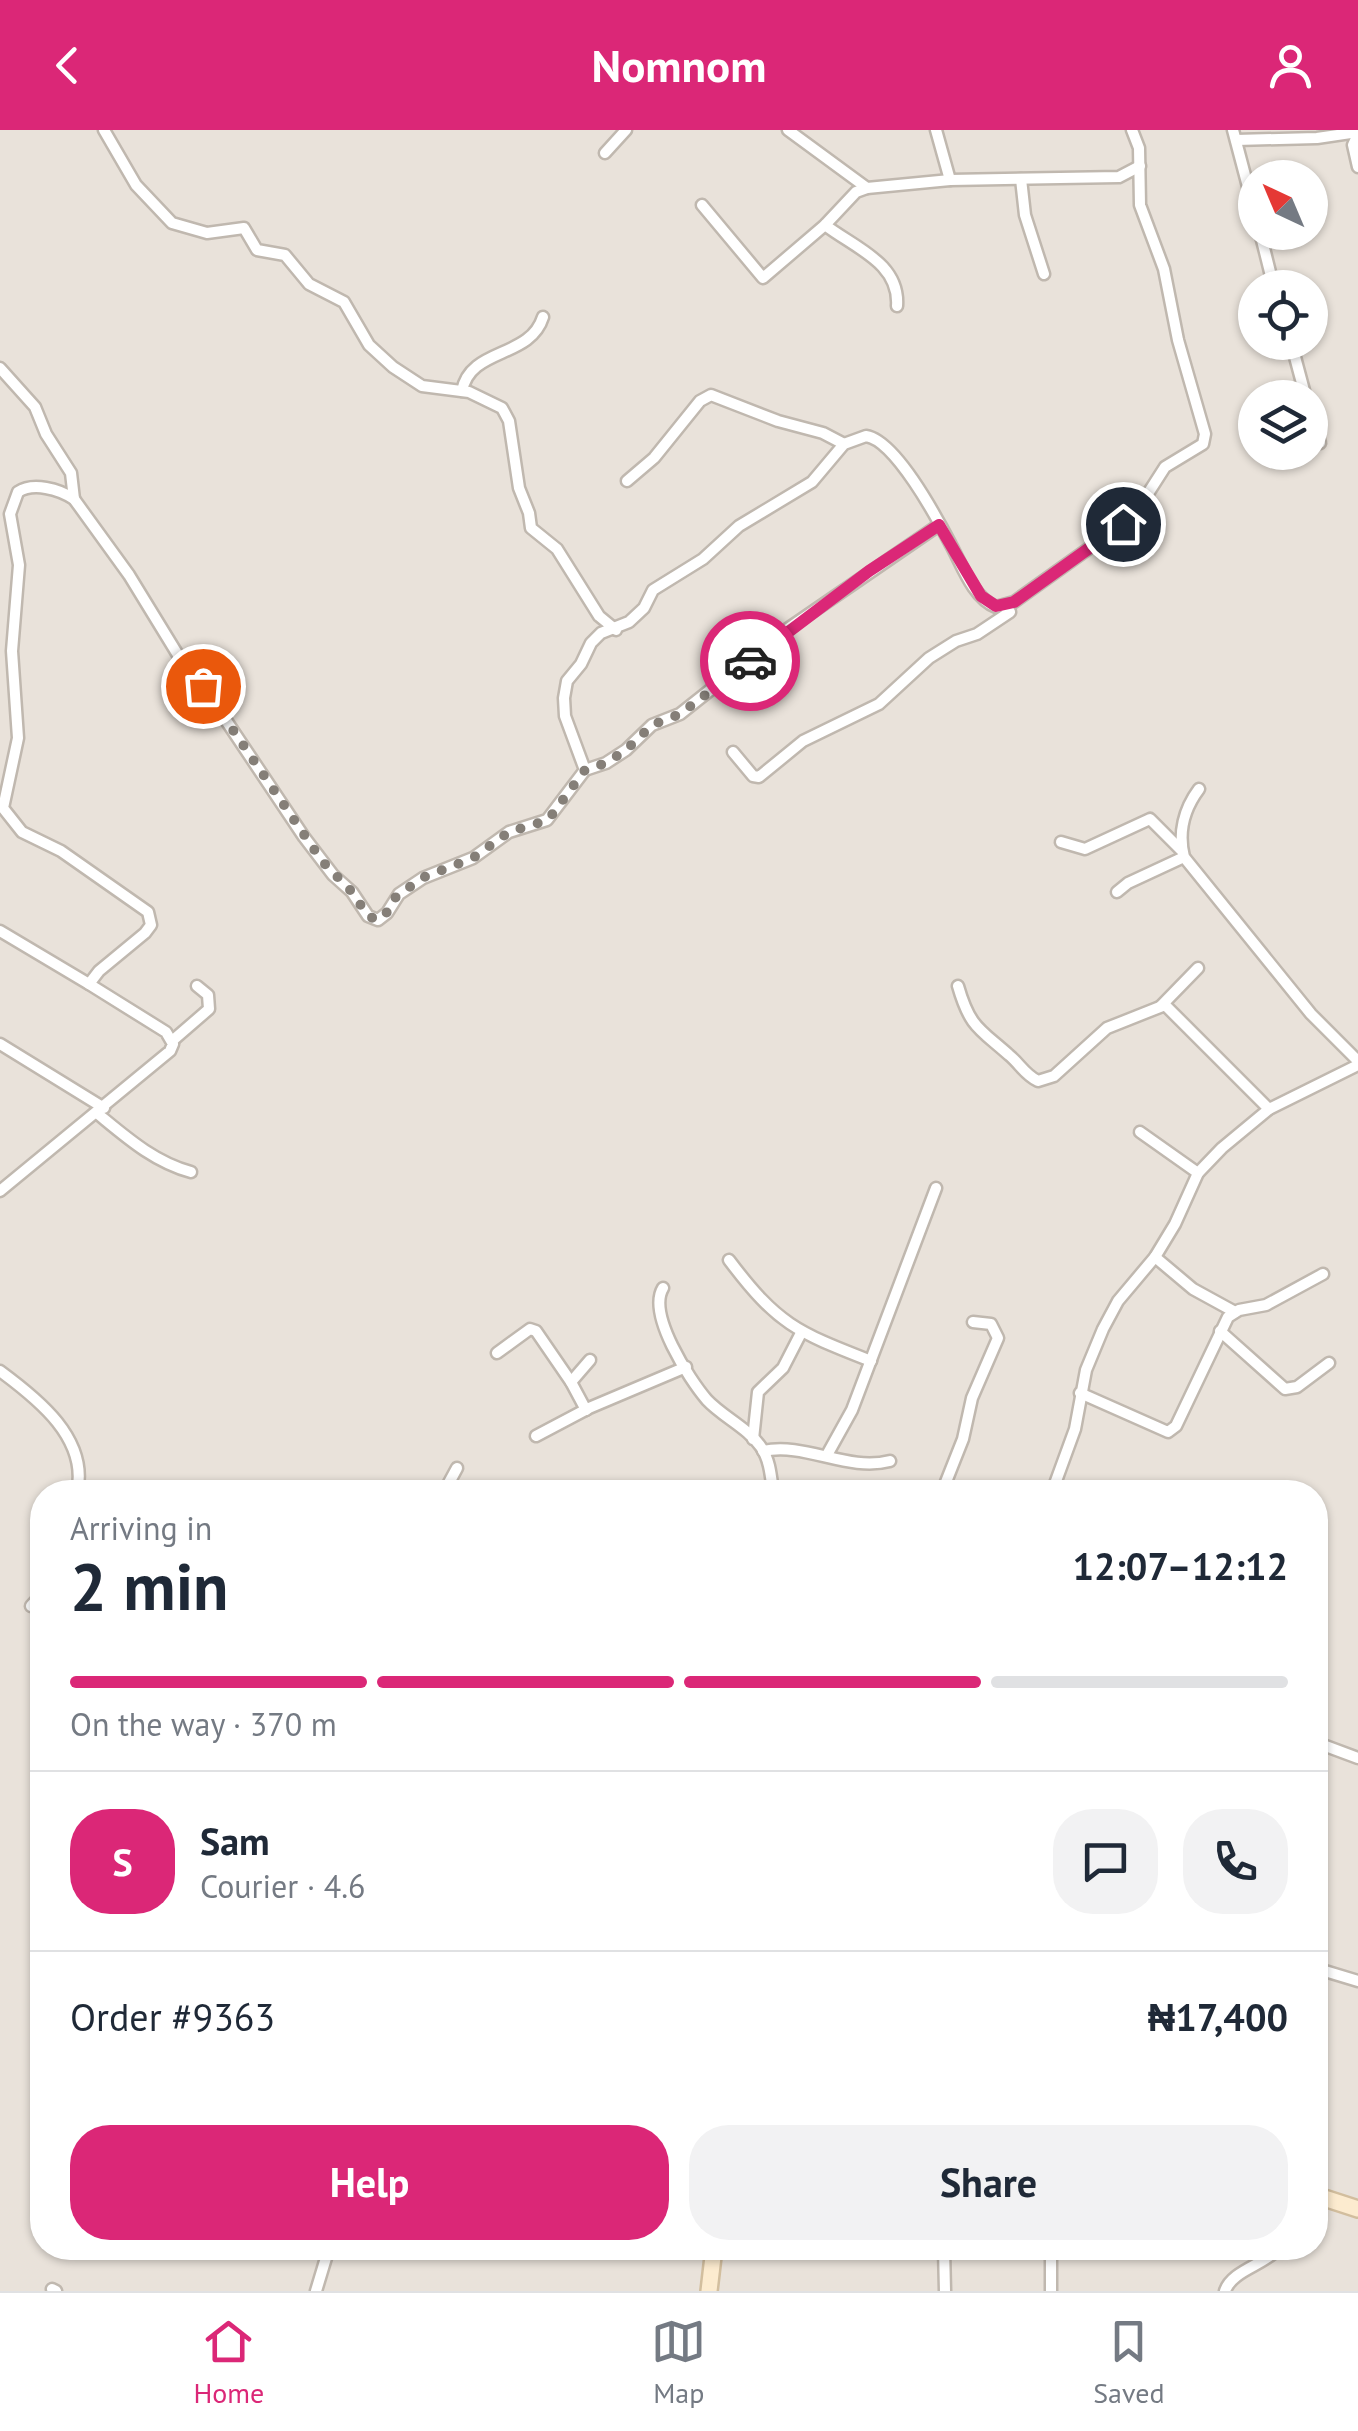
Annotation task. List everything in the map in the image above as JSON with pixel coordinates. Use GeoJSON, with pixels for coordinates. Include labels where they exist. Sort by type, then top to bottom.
{"type":"FeatureCollection","features":[{"type":"Feature","properties":{"kind":"main road"},"geometry":{"type":"LineString","coordinates":[[1328,2199],[1358,2209]]}},
{"type":"Feature","properties":{"kind":"main road"},"geometry":{"type":"LineString","coordinates":[[709,2291],[713,2260]]}},
{"type":"Feature","properties":{"kind":"street"},"geometry":{"type":"LineString","coordinates":[[104,130],[136,185],[166,218],[208,233],[244,228],[257,250],[285,254],[309,284],[344,302],[368,345],[393,367],[422,386],[462,391],[494,402],[507,414],[519,488],[531,528],[537,537],[557,549],[599,616],[616,630]]}},
{"type":"Feature","properties":{"kind":"street"},"geometry":{"type":"LineString","coordinates":[[605,153],[626,130]]}},
{"type":"Feature","properties":{"kind":"street"},"geometry":{"type":"LineString","coordinates":[[788,130],[867,188]]}},
{"type":"Feature","properties":{"kind":"street"},"geometry":{"type":"LineString","coordinates":[[936,130],[950,180]]}},
{"type":"Feature","properties":{"kind":"street"},"geometry":{"type":"LineString","coordinates":[[585,770],[566,716],[566,681],[581,664],[594,639],[638,615],[659,586],[703,559],[767,507],[812,482],[844,444],[866,436],[887,446],[981,596],[990,605],[1005,606],[1123,524],[1165,467],[1206,440],[1178,340],[1164,270],[1140,205],[1139,148],[1132,130]]}},
{"type":"Feature","properties":{"kind":"street"},"geometry":{"type":"LineString","coordinates":[[1241,160],[1235,135],[1358,134],[1353,145],[1358,167]]}},
{"type":"Feature","properties":{"kind":"street"},"geometry":{"type":"LineString","coordinates":[[1119,177],[1140,166]]}},
{"type":"Feature","properties":{"kind":"street"},"geometry":{"type":"LineString","coordinates":[[702,205],[763,278],[825,225],[856,192],[867,188],[950,180],[1119,177],[1133,180],[1138,186]]}},
{"type":"Feature","properties":{"kind":"street"},"geometry":{"type":"LineString","coordinates":[[1021,179],[1025,215],[1044,274]]}},
{"type":"Feature","properties":{"kind":"street"},"geometry":{"type":"LineString","coordinates":[[825,225],[882,264],[896,282],[897,306]]}},
{"type":"Feature","properties":{"kind":"street"},"geometry":{"type":"LineString","coordinates":[[462,391],[464,380],[475,369],[500,352],[534,337],[542,318]]}},
{"type":"Feature","properties":{"kind":"street"},"geometry":{"type":"LineString","coordinates":[[0,368],[38,412],[46,434],[71,473],[74,499]]}},
{"type":"Feature","properties":{"kind":"street"},"geometry":{"type":"LineString","coordinates":[[627,482],[654,458],[700,401],[711,395],[778,421],[823,432],[844,444]]}},
{"type":"Feature","properties":{"kind":"street"},"geometry":{"type":"LineString","coordinates":[[90,984],[145,933],[152,918],[61,852],[22,832],[8,817],[2,803],[18,738],[12,639],[19,566],[10,506],[18,492],[31,486],[74,499],[292,820],[333,875],[374,919],[382,918],[392,900],[422,878],[473,858],[509,832],[548,820],[585,770],[606,763],[652,725],[687,708],[786,630],[939,525]]}},
{"type":"Feature","properties":{"kind":"street"},"geometry":{"type":"LineString","coordinates":[[733,752],[752,776],[759,777],[803,741],[879,704],[929,658],[1000,622],[1010,612],[1005,606]]}},
{"type":"Feature","properties":{"kind":"street"},"geometry":{"type":"LineString","coordinates":[[1183,854],[1181,833],[1191,800],[1199,790]]}},
{"type":"Feature","properties":{"kind":"street"},"geometry":{"type":"LineString","coordinates":[[1056,1480],[1075,1429],[1080,1393],[1103,1329],[1118,1300],[1155,1257],[1198,1173],[1269,1109],[1358,1058],[1311,1014],[1183,854],[1150,820],[1085,849],[1061,842]]}},
{"type":"Feature","properties":{"kind":"street"},"geometry":{"type":"LineString","coordinates":[[1117,892],[1183,854]]}},
{"type":"Feature","properties":{"kind":"street"},"geometry":{"type":"LineString","coordinates":[[0,931],[166,1032],[172,1040]]}},
{"type":"Feature","properties":{"kind":"street"},"geometry":{"type":"LineString","coordinates":[[1156,1010],[1198,968]]}},
{"type":"Feature","properties":{"kind":"street"},"geometry":{"type":"LineString","coordinates":[[0,1191],[170,1051],[172,1040],[209,1009],[208,995],[196,986]]}},
{"type":"Feature","properties":{"kind":"street"},"geometry":{"type":"LineString","coordinates":[[958,986],[976,1028],[1026,1075],[1038,1081],[1054,1076],[1108,1028],[1166,1005],[1269,1109]]}},
{"type":"Feature","properties":{"kind":"street"},"geometry":{"type":"LineString","coordinates":[[0,1044],[101,1111],[141,1148],[170,1166],[191,1172]]}},
{"type":"Feature","properties":{"kind":"street"},"geometry":{"type":"LineString","coordinates":[[1140,1132],[1198,1173]]}},
{"type":"Feature","properties":{"kind":"street"},"geometry":{"type":"LineString","coordinates":[[827,1455],[852,1410],[936,1188]]}},
{"type":"Feature","properties":{"kind":"street"},"geometry":{"type":"LineString","coordinates":[[1155,1257],[1188,1286],[1228,1312],[1266,1305],[1323,1274]]}},
{"type":"Feature","properties":{"kind":"street"},"geometry":{"type":"LineString","coordinates":[[729,1260],[779,1318],[801,1333],[871,1361]]}},
{"type":"Feature","properties":{"kind":"street"},"geometry":{"type":"LineString","coordinates":[[663,1288],[658,1304],[660,1316],[686,1367],[708,1400],[753,1438],[772,1480]]}},
{"type":"Feature","properties":{"kind":"street"},"geometry":{"type":"LineString","coordinates":[[1080,1393],[1168,1432],[1176,1426],[1228,1312]]}},
{"type":"Feature","properties":{"kind":"street"},"geometry":{"type":"LineString","coordinates":[[947,1480],[972,1398],[998,1338],[991,1324],[974,1322]]}},
{"type":"Feature","properties":{"kind":"street"},"geometry":{"type":"LineString","coordinates":[[497,1354],[530,1329],[536,1331],[586,1410]]}},
{"type":"Feature","properties":{"kind":"street"},"geometry":{"type":"LineString","coordinates":[[1220,1331],[1285,1389],[1298,1387],[1329,1364]]}},
{"type":"Feature","properties":{"kind":"street"},"geometry":{"type":"LineString","coordinates":[[753,1438],[758,1392],[782,1368],[801,1333]]}},
{"type":"Feature","properties":{"kind":"street"},"geometry":{"type":"LineString","coordinates":[[571,1382],[590,1360]]}},
{"type":"Feature","properties":{"kind":"street"},"geometry":{"type":"LineString","coordinates":[[536,1436],[686,1367]]}},
{"type":"Feature","properties":{"kind":"street"},"geometry":{"type":"LineString","coordinates":[[0,1371],[54,1417],[70,1440],[78,1460],[80,1480]]}},
{"type":"Feature","properties":{"kind":"street"},"geometry":{"type":"LineString","coordinates":[[762,1451],[785,1448],[862,1464],[890,1461]]}},
{"type":"Feature","properties":{"kind":"street"},"geometry":{"type":"LineString","coordinates":[[450,1480],[457,1468]]}},
{"type":"Feature","properties":{"kind":"street"},"geometry":{"type":"LineString","coordinates":[[1328,1747],[1358,1758]]}},
{"type":"Feature","properties":{"kind":"street"},"geometry":{"type":"LineString","coordinates":[[1328,1972],[1358,1981]]}},
{"type":"Feature","properties":{"kind":"street"},"geometry":{"type":"LineString","coordinates":[[316,2291],[325,2260]]}},
{"type":"Feature","properties":{"kind":"street"},"geometry":{"type":"LineString","coordinates":[[944,2260],[944,2291]]}},
{"type":"Feature","properties":{"kind":"street"},"geometry":{"type":"LineString","coordinates":[[1050,2260],[1051,2291]]}},
{"type":"Feature","properties":{"kind":"street"},"geometry":{"type":"LineString","coordinates":[[1225,2291],[1229,2282],[1266,2260]]}},
{"type":"Feature","properties":{"kind":"shaded area"},"geometry":{"type":"Polygon","coordinates":[[[0,130],[1358,130],[1358,2291],[0,2291],[0,130]]]}},
{"type":"Feature","properties":{"kind":"way so far"},"geometry":{"type":"LineString","coordinates":[[203,686],[322,861],[352,892],[368,916],[378,920],[386,914],[392,900],[422,878],[473,858],[509,832],[548,820],[585,770],[596,768],[626,750],[652,725],[680,714],[750,661]]}},
{"type":"Feature","properties":{"kind":"route"},"geometry":{"type":"LineString","coordinates":[[750,661],[786,630],[939,525],[981,596],[990,605],[1005,606],[1123,524]]}}]}
